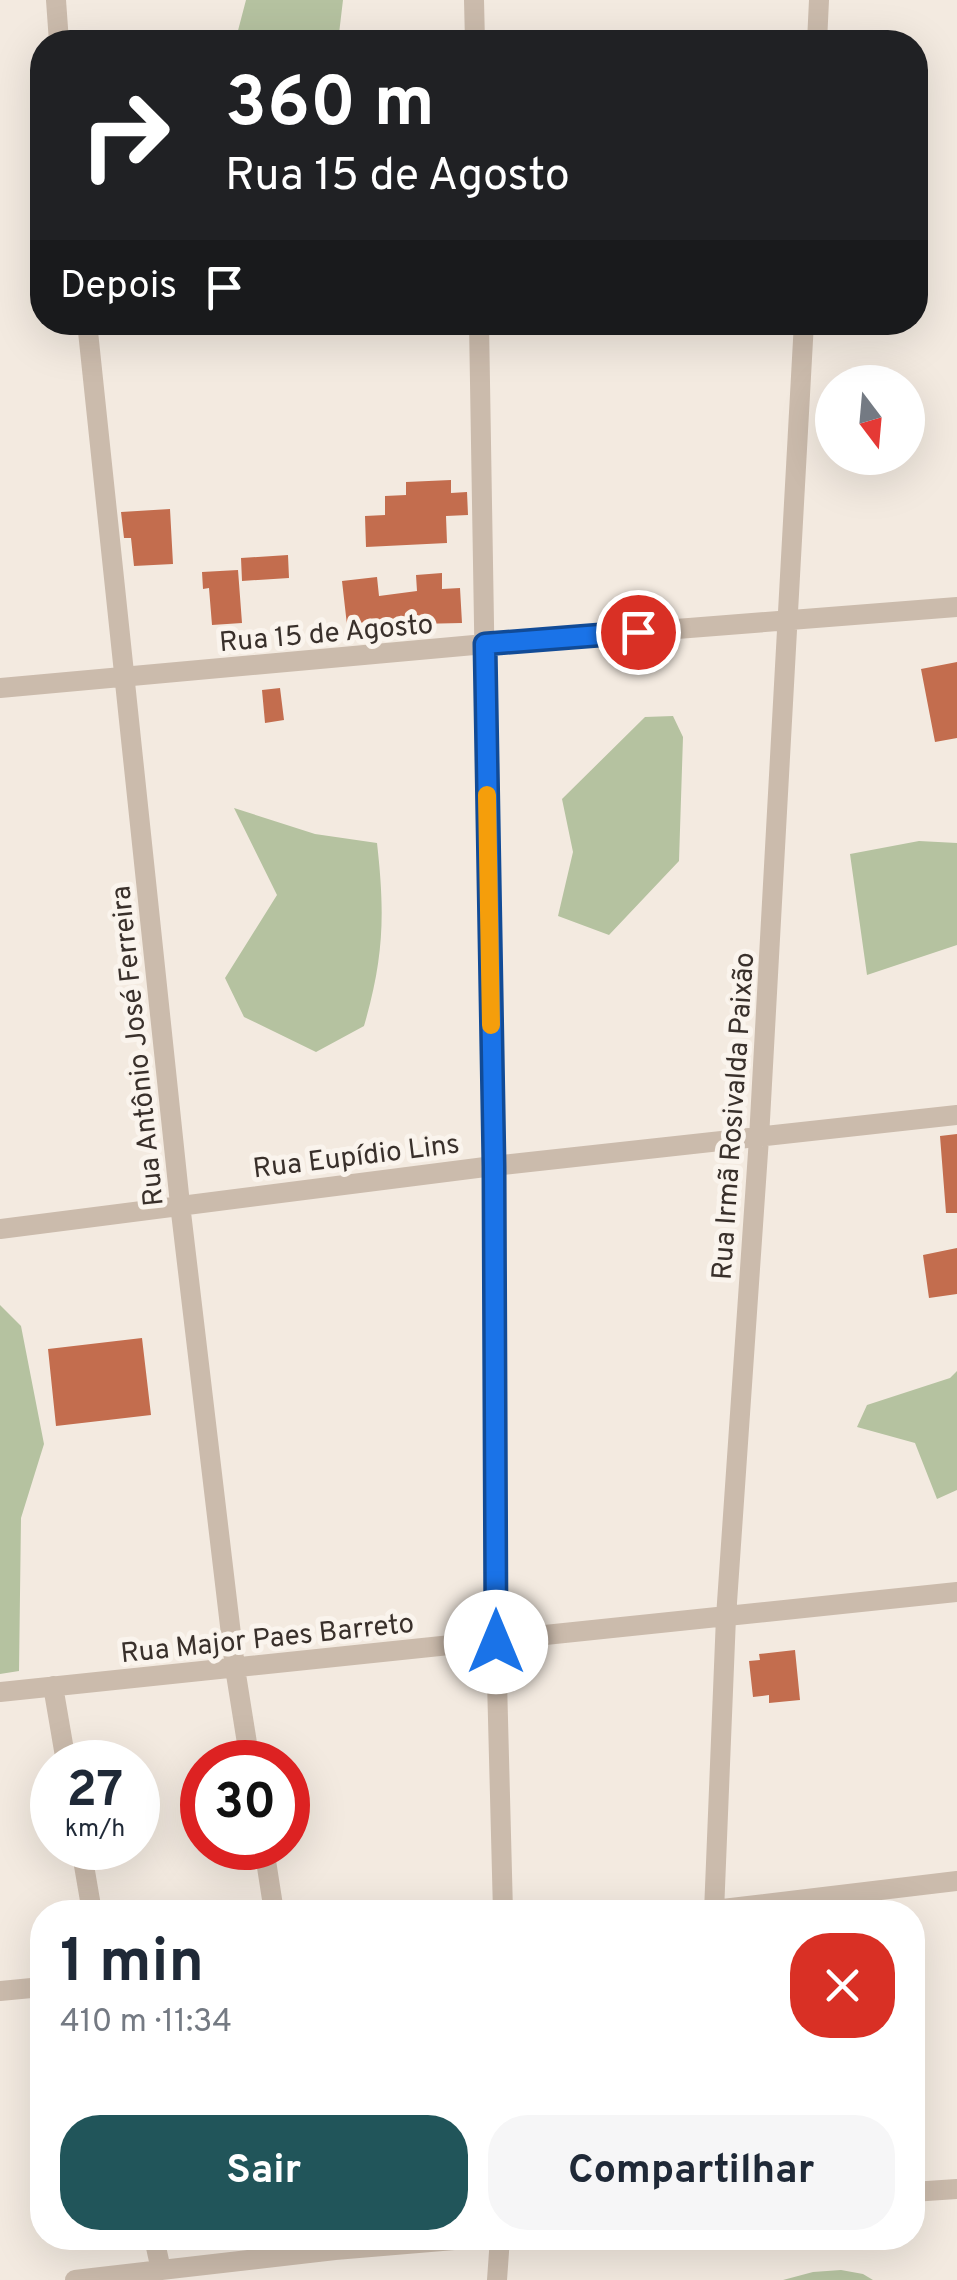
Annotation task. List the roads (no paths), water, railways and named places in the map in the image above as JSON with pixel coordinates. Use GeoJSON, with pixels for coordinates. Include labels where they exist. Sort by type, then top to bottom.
{"type":"FeatureCollection","features":[{"type":"Feature","properties":{"kind":"street"},"geometry":{"type":"LineString","coordinates":[[56,0],[58,30]]}},
{"type":"Feature","properties":{"kind":"street"},"geometry":{"type":"LineString","coordinates":[[474,0],[475,30]]}},
{"type":"Feature","properties":{"kind":"street"},"geometry":{"type":"LineString","coordinates":[[818,30],[819,0]]}},
{"type":"Feature","properties":{"kind":"street","name":"Rua Antônio José Ferreira"},"geometry":{"type":"LineString","coordinates":[[88,335],[180,1204],[246,1740]]}},
{"type":"Feature","properties":{"kind":"street"},"geometry":{"type":"LineString","coordinates":[[479,335],[502,1900]]}},
{"type":"Feature","properties":{"kind":"street","name":"Rua Irmã Rosivalda Paixão"},"geometry":{"type":"LineString","coordinates":[[709,1900],[759,1138],[803,335]]}},
{"type":"Feature","properties":{"kind":"street","name":"Rua 15 de Agosto"},"geometry":{"type":"LineString","coordinates":[[0,688],[957,607]]}},
{"type":"Feature","properties":{"kind":"street","name":"Rua Eupídio Lins"},"geometry":{"type":"LineString","coordinates":[[0,1228],[494,1166],[957,1115]]}},
{"type":"Feature","properties":{"kind":"street","name":"Rua Major Paes Barreto"},"geometry":{"type":"LineString","coordinates":[[0,1692],[957,1592]]}},
{"type":"Feature","properties":{"kind":"street"},"geometry":{"type":"LineString","coordinates":[[53,1686],[62,1740]]}},
{"type":"Feature","properties":{"kind":"street"},"geometry":{"type":"LineString","coordinates":[[85,1870],[90,1900]]}},
{"type":"Feature","properties":{"kind":"street"},"geometry":{"type":"LineString","coordinates":[[267,1870],[272,1900]]}},
{"type":"Feature","properties":{"kind":"street"},"geometry":{"type":"LineString","coordinates":[[801,1900],[957,1880]]}},
{"type":"Feature","properties":{"kind":"street"},"geometry":{"type":"LineString","coordinates":[[0,1991],[30,1988]]}},
{"type":"Feature","properties":{"kind":"street"},"geometry":{"type":"LineString","coordinates":[[925,2191],[957,2189]]}},
{"type":"Feature","properties":{"kind":"street"},"geometry":{"type":"LineString","coordinates":[[157,2250],[161,2270]]}},
{"type":"Feature","properties":{"kind":"street"},"geometry":{"type":"LineString","coordinates":[[76,2280],[294,2250]]}},
{"type":"Feature","properties":{"kind":"street"},"geometry":{"type":"LineString","coordinates":[[497,2280],[499,2250]]}}]}
